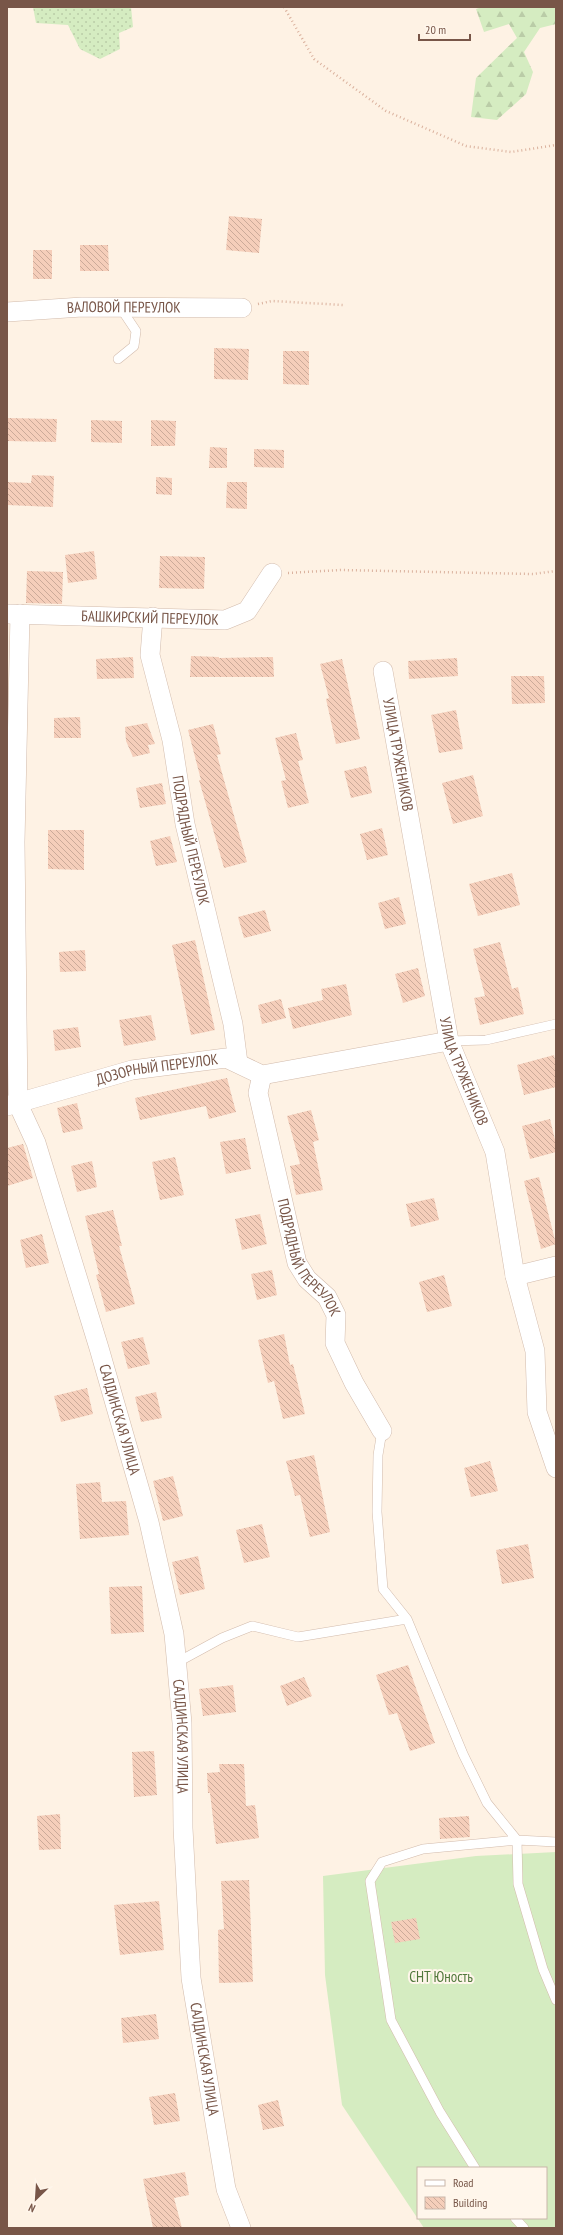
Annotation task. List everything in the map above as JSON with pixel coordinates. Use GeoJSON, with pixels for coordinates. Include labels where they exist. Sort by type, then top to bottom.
{"type":"FeatureCollection","features":[{"type":"Feature","properties":{"kind":"street","name":"ВАЛОВОЙ ПЕРЕУЛОК"},"geometry":{"type":"LineString","coordinates":[[7,312],[82,307],[242,308]]}},
{"type":"Feature","properties":{"kind":"street","name":"БАШКИРСКИЙ ПЕРЕУЛОК"},"geometry":{"type":"LineString","coordinates":[[14,614],[225,620],[247,611],[272,573]]}},
{"type":"Feature","properties":{"kind":"street","name":"САЛДИНСКАЯ УЛИЦА"},"geometry":{"type":"LineString","coordinates":[[14,614],[15,842],[13,1105],[36,1143],[99,1348],[144,1507],[174,1634],[182,1723],[183,1828],[191,1978],[226,2189],[241,2228]]}},
{"type":"Feature","properties":{"kind":"street","name":"ПОДРЯДНЫЙ ПЕРЕУЛОК"},"geometry":{"type":"LineString","coordinates":[[153,617],[150,655],[172,740],[185,824],[233,1024],[238,1063]]}},
{"type":"Feature","properties":{"kind":"street","name":"УЛИЦА ТРУЖЕНИКОВ"},"geometry":{"type":"LineString","coordinates":[[383,671],[449,1041],[495,1152],[515,1276],[535,1351],[537,1412],[556,1468]]}},
{"type":"Feature","properties":{"kind":"street"},"geometry":{"type":"LineString","coordinates":[[262,1075],[449,1041]]}},
{"type":"Feature","properties":{"kind":"street","name":"ДОЗОРНЫЙ ПЕРЕУЛОК"},"geometry":{"type":"LineString","coordinates":[[13,1105],[132,1070],[226,1058],[262,1075]]}},
{"type":"Feature","properties":{"kind":"street","name":"ПОДРЯДНЫЙ ПЕРЕУЛОК"},"geometry":{"type":"LineString","coordinates":[[262,1075],[258,1093],[297,1263],[307,1280],[327,1297],[336,1315],[335,1343],[354,1383],[382,1431]]}},
{"type":"Feature","properties":{"kind":"street"},"geometry":{"type":"LineString","coordinates":[[515,1276],[556,1266]]}},
{"type":"Feature","properties":{"kind":"lane"},"geometry":{"type":"LineString","coordinates":[[118,359],[134,346],[136,331],[120,307]]}},
{"type":"Feature","properties":{"kind":"lane"},"geometry":{"type":"LineString","coordinates":[[449,1041],[486,1040],[556,1024]]}},
{"type":"Feature","properties":{"kind":"lane"},"geometry":{"type":"LineString","coordinates":[[382,1431],[378,1455],[377,1512],[383,1589],[407,1620],[463,1754],[487,1803],[517,1840],[518,1884],[542,1970],[556,2000]]}},
{"type":"Feature","properties":{"kind":"lane"},"geometry":{"type":"LineString","coordinates":[[176,1663],[222,1638],[252,1626],[298,1637],[407,1620]]}},
{"type":"Feature","properties":{"kind":"lane"},"geometry":{"type":"LineString","coordinates":[[475,2167],[440,2112],[391,2020],[370,1881],[382,1862],[423,1849],[517,1840],[556,1842]]}},
{"type":"Feature","properties":{"kind":"lane"},"geometry":{"type":"LineString","coordinates":[[516,2219],[524,2228]]}},
{"type":"Feature","properties":{"kind":"path"},"geometry":{"type":"LineString","coordinates":[[284,7],[314,59],[386,111],[466,146],[511,152],[556,145]]}},
{"type":"Feature","properties":{"kind":"path"},"geometry":{"type":"LineString","coordinates":[[242,308],[272,301],[343,305]]}},
{"type":"Feature","properties":{"kind":"path"},"geometry":{"type":"LineString","coordinates":[[272,573],[340,570],[533,574],[556,571]]}},
{"type":"Feature","properties":{"kind":"green space"},"geometry":{"type":"Polygon","coordinates":[[[33,7],[131,7],[133,27],[119,33],[120,49],[100,59],[80,49],[68,25],[36,23],[33,7]]]}},
{"type":"Feature","properties":{"kind":"green space"},"geometry":{"type":"Polygon","coordinates":[[[482,7],[556,8],[556,24],[540,28],[524,52],[533,72],[526,94],[497,120],[471,117],[476,78],[517,38],[509,24],[484,32],[476,9],[482,7]]]}},
{"type":"Feature","properties":{"kind":"green space","name":"СНТ Юность"},"geometry":{"type":"Polygon","coordinates":[[[556,1852],[556,2228],[424,2228],[418,2219],[547,2219],[547,2167],[417,2167],[417,2218],[342,2105],[325,1975],[323,1876],[476,1856],[556,1852]]]}},
{"type":"Feature","properties":{"kind":"building"},"geometry":{"type":"Polygon","coordinates":[[[229,216],[262,219],[259,253],[226,250],[229,216]]]}},
{"type":"Feature","properties":{"kind":"building"},"geometry":{"type":"Polygon","coordinates":[[[80,245],[108,245],[109,271],[80,271],[80,245]]]}},
{"type":"Feature","properties":{"kind":"building"},"geometry":{"type":"Polygon","coordinates":[[[33,250],[52,250],[52,279],[33,279],[33,250]]]}},
{"type":"Feature","properties":{"kind":"building"},"geometry":{"type":"Polygon","coordinates":[[[214,348],[249,349],[248,380],[214,379],[214,348]]]}},
{"type":"Feature","properties":{"kind":"building"},"geometry":{"type":"Polygon","coordinates":[[[283,351],[309,351],[309,385],[283,384],[283,351]]]}},
{"type":"Feature","properties":{"kind":"building"},"geometry":{"type":"Polygon","coordinates":[[[7,418],[57,419],[56,442],[7,441],[7,418]]]}},
{"type":"Feature","properties":{"kind":"building"},"geometry":{"type":"Polygon","coordinates":[[[91,420],[122,421],[122,443],[91,442],[91,420]]]}},
{"type":"Feature","properties":{"kind":"building"},"geometry":{"type":"Polygon","coordinates":[[[151,420],[176,421],[175,446],[151,446],[151,420]]]}},
{"type":"Feature","properties":{"kind":"building"},"geometry":{"type":"Polygon","coordinates":[[[210,447],[227,448],[227,468],[209,468],[210,447]]]}},
{"type":"Feature","properties":{"kind":"building"},"geometry":{"type":"Polygon","coordinates":[[[254,449],[284,450],[284,468],[254,467],[254,449]]]}},
{"type":"Feature","properties":{"kind":"building"},"geometry":{"type":"Polygon","coordinates":[[[32,475],[54,476],[53,507],[7,505],[7,482],[31,483],[32,475]]]}},
{"type":"Feature","properties":{"kind":"building"},"geometry":{"type":"Polygon","coordinates":[[[156,477],[172,478],[172,495],[156,494],[156,477]]]}},
{"type":"Feature","properties":{"kind":"building"},"geometry":{"type":"Polygon","coordinates":[[[227,482],[247,482],[247,509],[226,508],[227,482]]]}},
{"type":"Feature","properties":{"kind":"building"},"geometry":{"type":"Polygon","coordinates":[[[94,551],[97,579],[68,583],[65,555],[94,551]]]}},
{"type":"Feature","properties":{"kind":"building"},"geometry":{"type":"Polygon","coordinates":[[[160,556],[205,557],[204,589],[159,588],[160,556]]]}},
{"type":"Feature","properties":{"kind":"building"},"geometry":{"type":"Polygon","coordinates":[[[27,571],[63,572],[62,604],[26,603],[27,571]]]}},
{"type":"Feature","properties":{"kind":"building"},"geometry":{"type":"Polygon","coordinates":[[[191,656],[219,658],[273,657],[274,677],[190,677],[191,656]]]}},
{"type":"Feature","properties":{"kind":"building"},"geometry":{"type":"Polygon","coordinates":[[[133,657],[134,678],[97,679],[96,659],[133,657]]]}},
{"type":"Feature","properties":{"kind":"building"},"geometry":{"type":"Polygon","coordinates":[[[457,658],[458,676],[409,679],[408,661],[457,658]]]}},
{"type":"Feature","properties":{"kind":"building"},"geometry":{"type":"Polygon","coordinates":[[[342,659],[360,739],[336,744],[326,699],[329,698],[320,664],[342,659]]]}},
{"type":"Feature","properties":{"kind":"building"},"geometry":{"type":"Polygon","coordinates":[[[511,676],[544,676],[545,703],[512,704],[511,676]]]}},
{"type":"Feature","properties":{"kind":"building"},"geometry":{"type":"Polygon","coordinates":[[[456,710],[463,749],[439,753],[431,715],[456,710]]]}},
{"type":"Feature","properties":{"kind":"building"},"geometry":{"type":"Polygon","coordinates":[[[80,717],[81,738],[54,738],[54,718],[80,717]]]}},
{"type":"Feature","properties":{"kind":"building"},"geometry":{"type":"Polygon","coordinates":[[[147,723],[155,744],[148,745],[150,753],[133,757],[126,741],[125,727],[147,723]]]}},
{"type":"Feature","properties":{"kind":"building"},"geometry":{"type":"Polygon","coordinates":[[[213,724],[221,754],[217,755],[247,862],[224,868],[199,780],[201,780],[188,730],[213,724]]]}},
{"type":"Feature","properties":{"kind":"building"},"geometry":{"type":"Polygon","coordinates":[[[296,733],[303,760],[298,761],[309,803],[288,808],[281,781],[286,780],[275,738],[296,733]]]}},
{"type":"Feature","properties":{"kind":"building"},"geometry":{"type":"Polygon","coordinates":[[[366,766],[372,793],[351,798],[344,771],[366,766]]]}},
{"type":"Feature","properties":{"kind":"building"},"geometry":{"type":"Polygon","coordinates":[[[473,775],[483,816],[453,824],[442,783],[473,775]]]}},
{"type":"Feature","properties":{"kind":"building"},"geometry":{"type":"Polygon","coordinates":[[[162,783],[166,804],[140,808],[136,788],[162,783]]]}},
{"type":"Feature","properties":{"kind":"building"},"geometry":{"type":"Polygon","coordinates":[[[382,828],[388,855],[367,860],[360,834],[382,828]]]}},
{"type":"Feature","properties":{"kind":"building"},"geometry":{"type":"Polygon","coordinates":[[[48,830],[84,830],[84,870],[48,869],[48,830]]]}},
{"type":"Feature","properties":{"kind":"building"},"geometry":{"type":"Polygon","coordinates":[[[170,836],[177,862],[156,866],[150,841],[170,836]]]}},
{"type":"Feature","properties":{"kind":"building"},"geometry":{"type":"Polygon","coordinates":[[[512,873],[520,905],[478,916],[469,884],[512,873]]]}},
{"type":"Feature","properties":{"kind":"building"},"geometry":{"type":"Polygon","coordinates":[[[399,897],[406,924],[385,929],[378,903],[399,897]]]}},
{"type":"Feature","properties":{"kind":"building"},"geometry":{"type":"Polygon","coordinates":[[[265,910],[271,931],[244,938],[238,917],[265,910]]]}},
{"type":"Feature","properties":{"kind":"building"},"geometry":{"type":"Polygon","coordinates":[[[195,940],[215,1030],[191,1035],[172,945],[195,940]]]}},
{"type":"Feature","properties":{"kind":"building"},"geometry":{"type":"Polygon","coordinates":[[[500,942],[512,989],[518,987],[524,1014],[480,1025],[474,998],[485,996],[473,949],[500,942]]]}},
{"type":"Feature","properties":{"kind":"building"},"geometry":{"type":"Polygon","coordinates":[[[85,950],[86,971],[60,972],[59,952],[85,950]]]}},
{"type":"Feature","properties":{"kind":"building"},"geometry":{"type":"Polygon","coordinates":[[[418,968],[425,996],[403,1003],[395,974],[418,968]]]}},
{"type":"Feature","properties":{"kind":"building"},"geometry":{"type":"Polygon","coordinates":[[[346,984],[352,1015],[293,1029],[288,1008],[323,1000],[321,989],[346,984]]]}},
{"type":"Feature","properties":{"kind":"building"},"geometry":{"type":"Polygon","coordinates":[[[281,999],[286,1018],[262,1024],[258,1005],[281,999]]]}},
{"type":"Feature","properties":{"kind":"building"},"geometry":{"type":"Polygon","coordinates":[[[151,1015],[156,1040],[124,1046],[119,1020],[151,1015]]]}},
{"type":"Feature","properties":{"kind":"building"},"geometry":{"type":"Polygon","coordinates":[[[78,1027],[81,1047],[55,1051],[53,1030],[78,1027]]]}},
{"type":"Feature","properties":{"kind":"building"},"geometry":{"type":"Polygon","coordinates":[[[554,1055],[556,1064],[556,1087],[524,1095],[517,1065],[554,1055]]]}},
{"type":"Feature","properties":{"kind":"building"},"geometry":{"type":"Polygon","coordinates":[[[227,1078],[236,1112],[209,1119],[206,1106],[140,1120],[135,1098],[227,1078]]]}},
{"type":"Feature","properties":{"kind":"building"},"geometry":{"type":"Polygon","coordinates":[[[77,1103],[83,1129],[63,1133],[57,1108],[77,1103]]]}},
{"type":"Feature","properties":{"kind":"building"},"geometry":{"type":"Polygon","coordinates":[[[311,1110],[319,1140],[313,1142],[323,1190],[296,1195],[290,1166],[300,1164],[287,1116],[311,1110]]]}},
{"type":"Feature","properties":{"kind":"building"},"geometry":{"type":"Polygon","coordinates":[[[550,1119],[556,1144],[556,1152],[530,1159],[522,1126],[550,1119]]]}},
{"type":"Feature","properties":{"kind":"building"},"geometry":{"type":"Polygon","coordinates":[[[245,1138],[251,1169],[226,1174],[220,1142],[245,1138]]]}},
{"type":"Feature","properties":{"kind":"building"},"geometry":{"type":"Polygon","coordinates":[[[23,1144],[33,1178],[7,1186],[7,1148],[23,1144]]]}},
{"type":"Feature","properties":{"kind":"building"},"geometry":{"type":"Polygon","coordinates":[[[175,1157],[184,1195],[160,1200],[152,1162],[175,1157]]]}},
{"type":"Feature","properties":{"kind":"building"},"geometry":{"type":"Polygon","coordinates":[[[92,1161],[97,1187],[77,1192],[71,1166],[92,1161]]]}},
{"type":"Feature","properties":{"kind":"building"},"geometry":{"type":"Polygon","coordinates":[[[539,1177],[556,1244],[541,1249],[524,1181],[539,1177]]]}},
{"type":"Feature","properties":{"kind":"building"},"geometry":{"type":"Polygon","coordinates":[[[434,1198],[439,1220],[411,1227],[406,1204],[434,1198]]]}},
{"type":"Feature","properties":{"kind":"building"},"geometry":{"type":"Polygon","coordinates":[[[113,1210],[122,1246],[119,1246],[135,1304],[106,1312],[96,1275],[99,1274],[85,1216],[113,1210]]]}},
{"type":"Feature","properties":{"kind":"building"},"geometry":{"type":"Polygon","coordinates":[[[260,1214],[267,1244],[242,1250],[235,1219],[260,1214]]]}},
{"type":"Feature","properties":{"kind":"building"},"geometry":{"type":"Polygon","coordinates":[[[42,1234],[49,1263],[26,1268],[20,1240],[42,1234]]]}},
{"type":"Feature","properties":{"kind":"building"},"geometry":{"type":"Polygon","coordinates":[[[272,1270],[277,1295],[257,1300],[251,1274],[272,1270]]]}},
{"type":"Feature","properties":{"kind":"building"},"geometry":{"type":"Polygon","coordinates":[[[444,1275],[452,1306],[427,1312],[419,1282],[444,1275]]]}},
{"type":"Feature","properties":{"kind":"building"},"geometry":{"type":"Polygon","coordinates":[[[284,1334],[290,1365],[293,1364],[305,1414],[283,1419],[274,1381],[268,1383],[258,1340],[284,1334]]]}},
{"type":"Feature","properties":{"kind":"building"},"geometry":{"type":"Polygon","coordinates":[[[143,1337],[150,1364],[128,1369],[121,1342],[143,1337]]]}},
{"type":"Feature","properties":{"kind":"building"},"geometry":{"type":"Polygon","coordinates":[[[87,1388],[93,1414],[61,1422],[54,1396],[87,1388]]]}},
{"type":"Feature","properties":{"kind":"building"},"geometry":{"type":"Polygon","coordinates":[[[156,1392],[162,1418],[141,1422],[135,1397],[156,1392]]]}},
{"type":"Feature","properties":{"kind":"building"},"geometry":{"type":"Polygon","coordinates":[[[314,1455],[330,1532],[310,1537],[300,1495],[295,1496],[286,1461],[314,1455]]]}},
{"type":"Feature","properties":{"kind":"building"},"geometry":{"type":"Polygon","coordinates":[[[490,1461],[498,1491],[471,1497],[464,1468],[490,1461]]]}},
{"type":"Feature","properties":{"kind":"building"},"geometry":{"type":"Polygon","coordinates":[[[173,1476],[183,1516],[163,1521],[153,1481],[173,1476]]]}},
{"type":"Feature","properties":{"kind":"building"},"geometry":{"type":"Polygon","coordinates":[[[100,1482],[102,1502],[126,1501],[129,1535],[80,1539],[76,1484],[100,1482]]]}},
{"type":"Feature","properties":{"kind":"building"},"geometry":{"type":"Polygon","coordinates":[[[262,1524],[270,1557],[244,1563],[236,1530],[262,1524]]]}},
{"type":"Feature","properties":{"kind":"building"},"geometry":{"type":"Polygon","coordinates":[[[528,1544],[534,1578],[502,1584],[496,1550],[528,1544]]]}},
{"type":"Feature","properties":{"kind":"building"},"geometry":{"type":"Polygon","coordinates":[[[198,1556],[205,1589],[180,1595],[172,1562],[198,1556]]]}},
{"type":"Feature","properties":{"kind":"building"},"geometry":{"type":"Polygon","coordinates":[[[142,1586],[144,1632],[111,1634],[109,1587],[142,1586]]]}},
{"type":"Feature","properties":{"kind":"building"},"geometry":{"type":"Polygon","coordinates":[[[408,1665],[435,1743],[410,1751],[397,1713],[389,1715],[376,1675],[408,1665]]]}},
{"type":"Feature","properties":{"kind":"building"},"geometry":{"type":"Polygon","coordinates":[[[304,1677],[312,1696],[287,1706],[280,1686],[304,1677]]]}},
{"type":"Feature","properties":{"kind":"building"},"geometry":{"type":"Polygon","coordinates":[[[233,1685],[236,1712],[203,1716],[199,1689],[233,1685]]]}},
{"type":"Feature","properties":{"kind":"building"},"geometry":{"type":"Polygon","coordinates":[[[154,1751],[157,1795],[134,1797],[132,1752],[154,1751]]]}},
{"type":"Feature","properties":{"kind":"building"},"geometry":{"type":"Polygon","coordinates":[[[219,1764],[244,1764],[246,1806],[255,1805],[259,1838],[216,1844],[210,1793],[208,1793],[207,1773],[220,1772],[219,1764]]]}},
{"type":"Feature","properties":{"kind":"building"},"geometry":{"type":"Polygon","coordinates":[[[60,1814],[61,1849],[39,1850],[37,1816],[60,1814]]]}},
{"type":"Feature","properties":{"kind":"building"},"geometry":{"type":"Polygon","coordinates":[[[469,1816],[470,1837],[440,1839],[439,1818],[469,1816]]]}},
{"type":"Feature","properties":{"kind":"building"},"geometry":{"type":"Polygon","coordinates":[[[249,1880],[253,1982],[219,1983],[218,1930],[224,1929],[221,1881],[249,1880]]]}},
{"type":"Feature","properties":{"kind":"building"},"geometry":{"type":"Polygon","coordinates":[[[159,1901],[164,1950],[120,1955],[114,1905],[159,1901]]]}},
{"type":"Feature","properties":{"kind":"building"},"geometry":{"type":"Polygon","coordinates":[[[416,1918],[420,1939],[395,1943],[391,1922],[416,1918]]]}},
{"type":"Feature","properties":{"kind":"building"},"geometry":{"type":"Polygon","coordinates":[[[156,2014],[159,2039],[123,2043],[121,2018],[156,2014]]]}},
{"type":"Feature","properties":{"kind":"building"},"geometry":{"type":"Polygon","coordinates":[[[175,2093],[180,2121],[154,2125],[149,2097],[175,2093]]]}},
{"type":"Feature","properties":{"kind":"building"},"geometry":{"type":"Polygon","coordinates":[[[278,2100],[284,2126],[263,2130],[258,2105],[278,2100]]]}},
{"type":"Feature","properties":{"kind":"building"},"geometry":{"type":"Polygon","coordinates":[[[185,2172],[189,2195],[174,2198],[182,2228],[153,2228],[143,2179],[185,2172]]]}}]}
